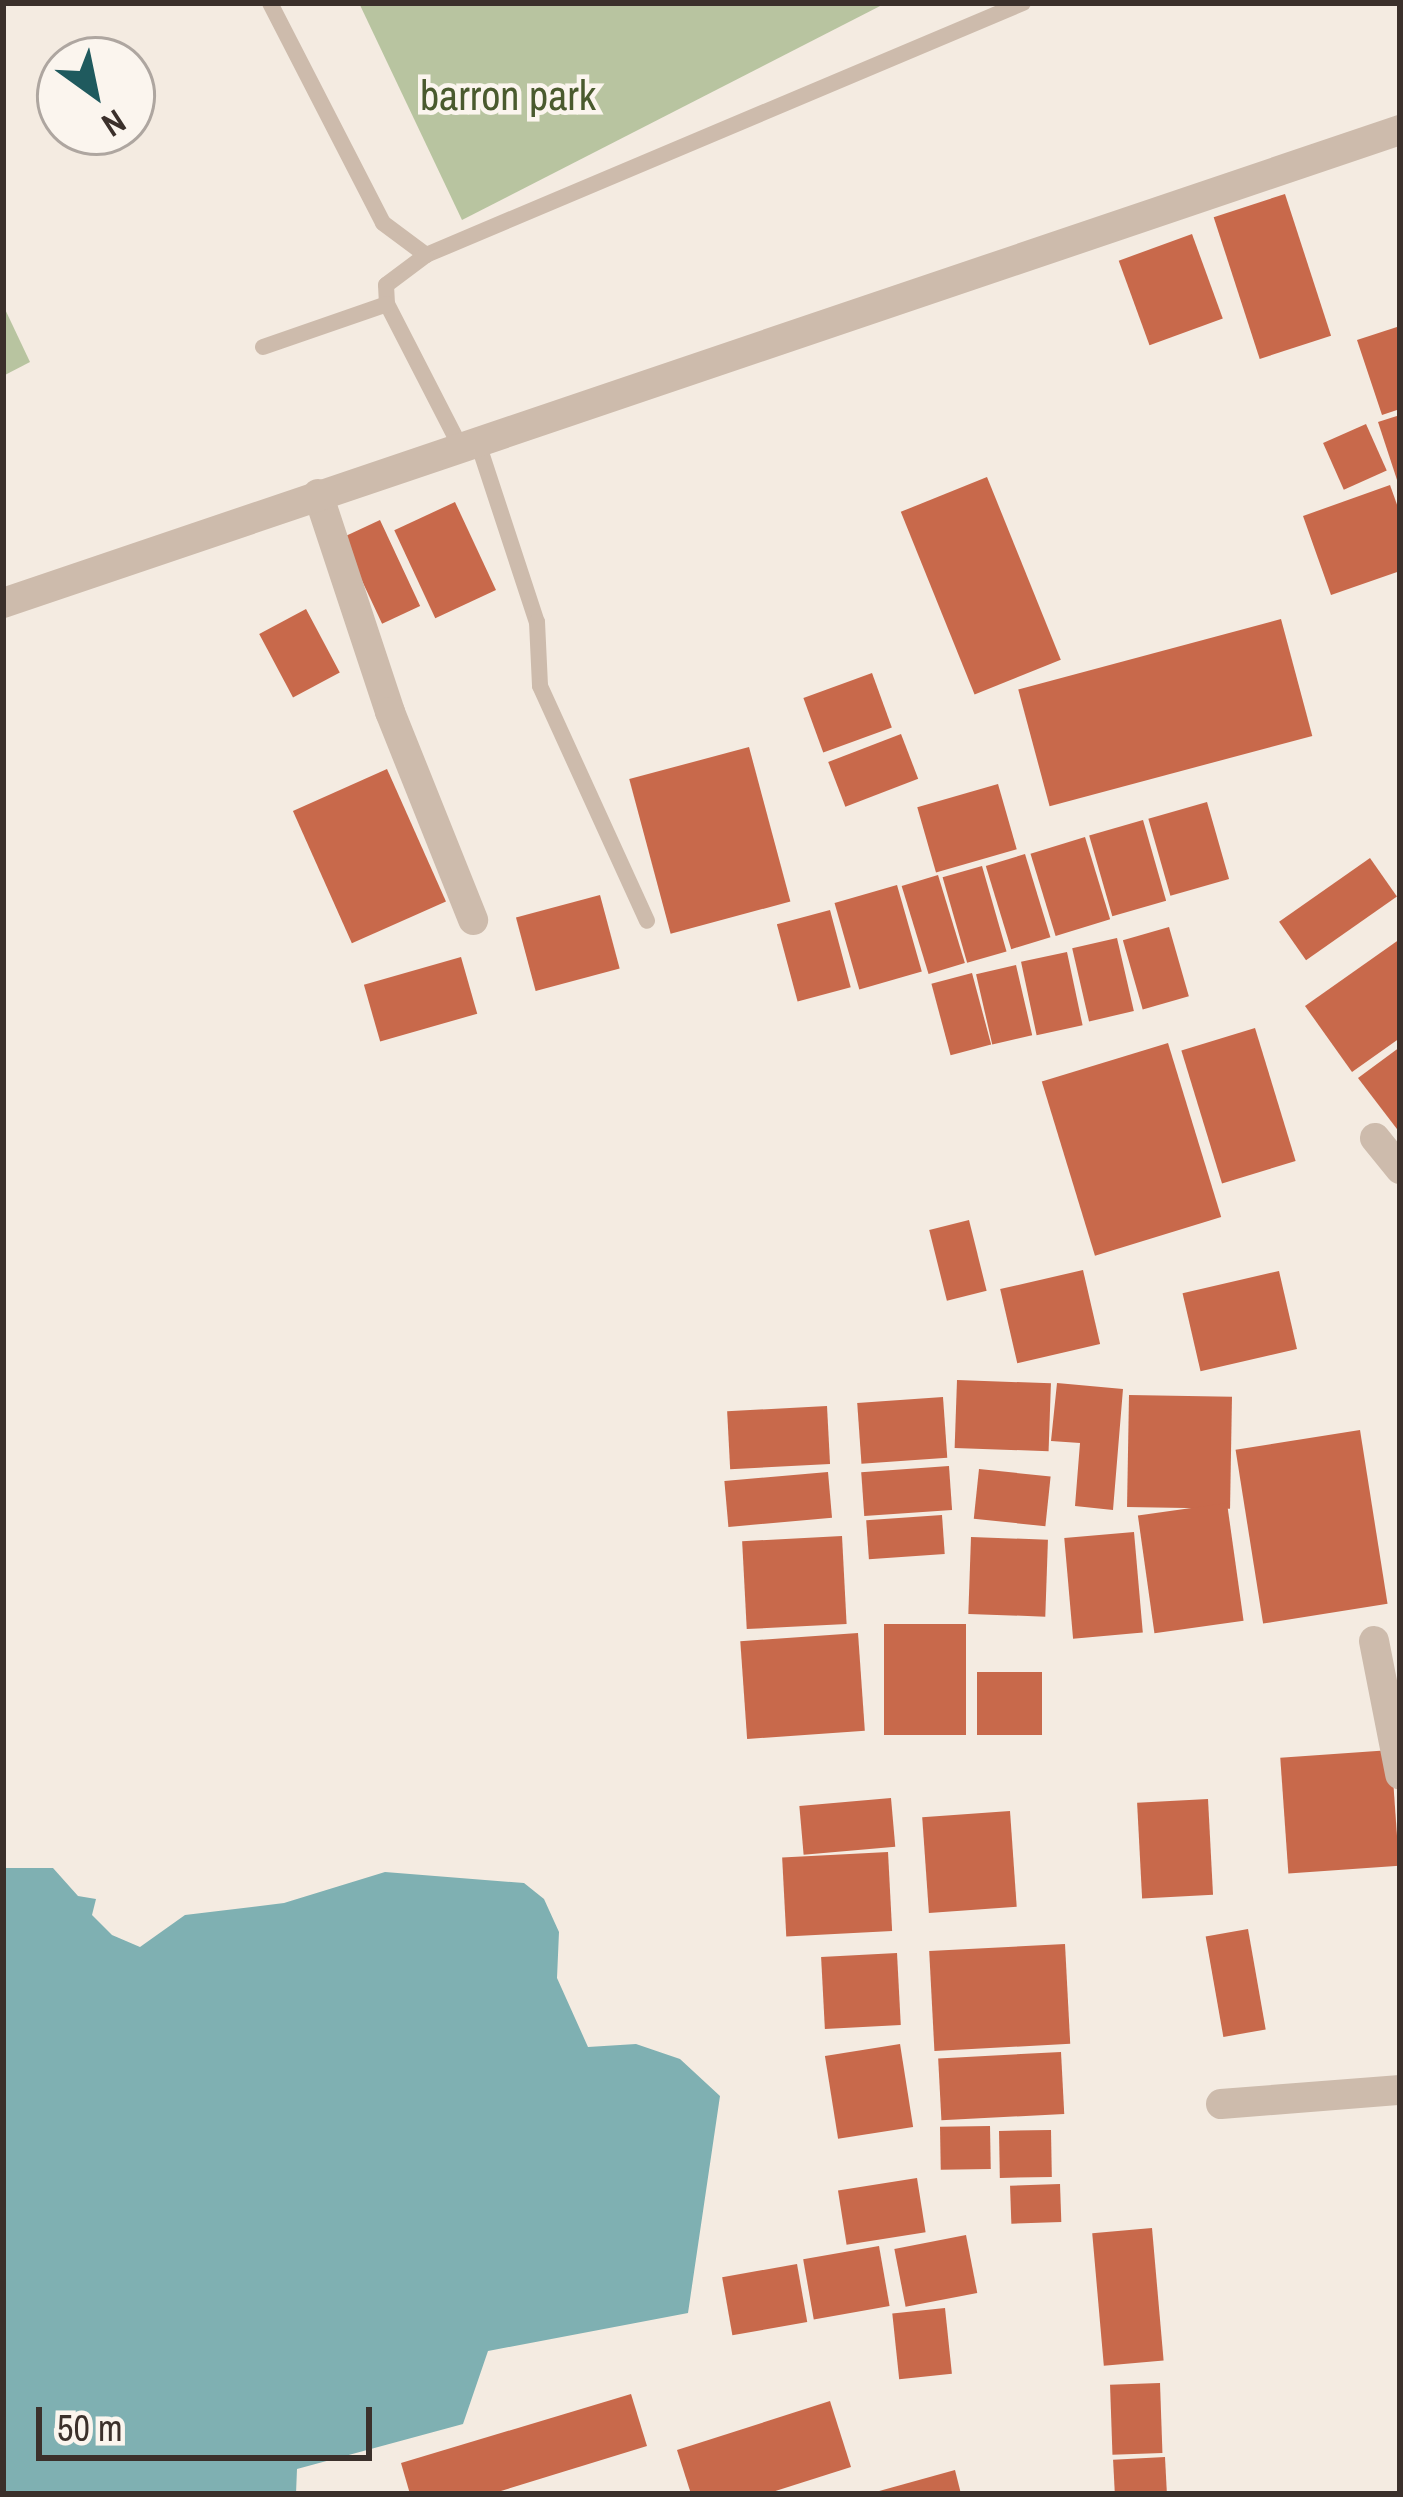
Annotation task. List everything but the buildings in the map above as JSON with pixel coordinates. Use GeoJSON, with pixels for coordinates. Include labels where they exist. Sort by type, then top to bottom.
{"type":"FeatureCollection","features":[{"type":"Feature","properties":{"kind":"street"},"geometry":{"type":"LineString","coordinates":[[3,603],[1400,130]]}},
{"type":"Feature","properties":{"kind":"street"},"geometry":{"type":"LineString","coordinates":[[318,494],[389,712],[473,920]]}},
{"type":"Feature","properties":{"kind":"street"},"geometry":{"type":"LineString","coordinates":[[1375,1138],[1400,1169]]}},
{"type":"Feature","properties":{"kind":"street"},"geometry":{"type":"LineString","coordinates":[[1375,1641],[1400,1774]]}},
{"type":"Feature","properties":{"kind":"street"},"geometry":{"type":"LineString","coordinates":[[1221,2104],[1400,2090]]}},
{"type":"Feature","properties":{"kind":"lane"},"geometry":{"type":"LineString","coordinates":[[270,3],[383,223],[426,255]]}},
{"type":"Feature","properties":{"kind":"lane"},"geometry":{"type":"LineString","coordinates":[[646,921],[540,686],[538,622],[469,443],[387,304],[386,285],[426,255],[1023,3]]}},
{"type":"Feature","properties":{"kind":"lane"},"geometry":{"type":"LineString","coordinates":[[262,347],[387,304]]}},
{"type":"Feature","properties":{"kind":"green space","name":"barron park"},"geometry":{"type":"Polygon","coordinates":[[[359,3],[886,3],[462,220],[359,3]]]}},
{"type":"Feature","properties":{"kind":"green space"},"geometry":{"type":"Polygon","coordinates":[[[3,305],[30,362],[3,376],[3,305]]]}},
{"type":"Feature","properties":{"kind":"water"},"geometry":{"type":"Polygon","coordinates":[[[3,1868],[53,1868],[78,1896],[96,1899],[92,1915],[112,1935],[140,1947],[185,1915],[284,1903],[385,1872],[524,1883],[544,1899],[559,1932],[557,1978],[588,2047],[636,2044],[680,2059],[720,2096],[688,2313],[488,2351],[463,2424],[297,2469],[296,2494],[3,2494],[3,1868]]]}}]}
